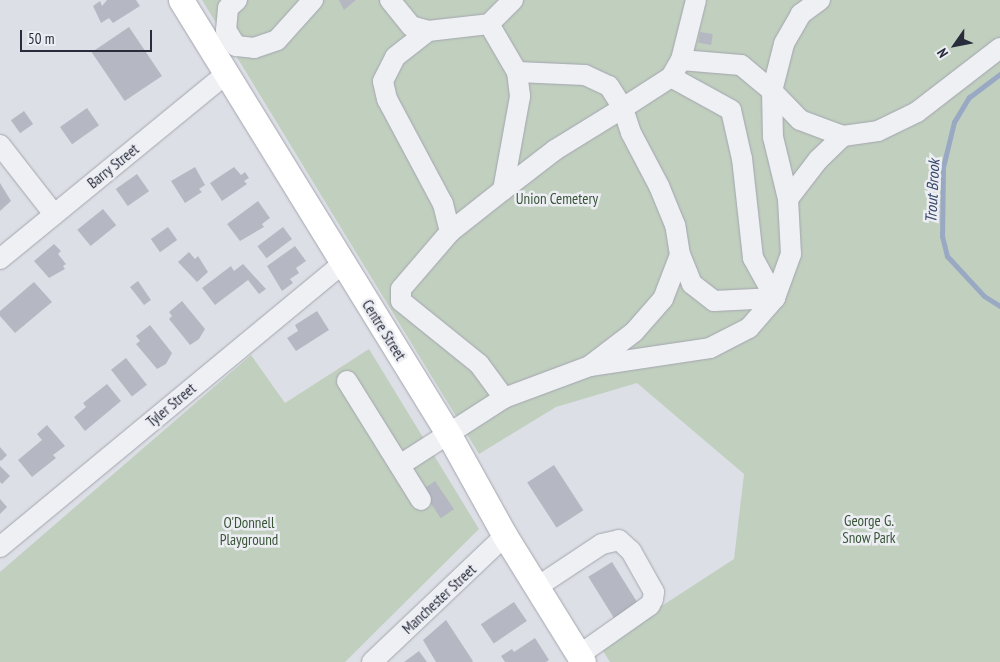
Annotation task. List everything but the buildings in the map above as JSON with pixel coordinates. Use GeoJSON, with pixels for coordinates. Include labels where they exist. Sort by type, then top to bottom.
{"type":"FeatureCollection","features":[{"type":"Feature","properties":{"kind":"main road","name":"Centre Street"},"geometry":{"type":"LineString","coordinates":[[181,0],[449,435],[505,536],[581,658]]}},
{"type":"Feature","properties":{"kind":"street"},"geometry":{"type":"LineString","coordinates":[[237,0],[228,8],[226,30],[236,46],[254,48],[277,40],[313,0]]}},
{"type":"Feature","properties":{"kind":"street"},"geometry":{"type":"LineString","coordinates":[[394,2],[410,26],[428,31],[489,24],[513,0]]}},
{"type":"Feature","properties":{"kind":"street"},"geometry":{"type":"LineString","coordinates":[[504,398],[479,364],[401,301],[401,289],[450,232],[503,190],[555,150],[671,77],[681,60],[696,0]]}},
{"type":"Feature","properties":{"kind":"street"},"geometry":{"type":"LineString","coordinates":[[400,465],[504,398],[590,366],[710,348],[748,328],[775,298],[792,254],[788,199],[773,137],[772,91],[784,44],[801,14],[820,0]]}},
{"type":"Feature","properties":{"kind":"street"},"geometry":{"type":"LineString","coordinates":[[489,24],[517,72],[520,96],[503,190]]}},
{"type":"Feature","properties":{"kind":"street"},"geometry":{"type":"LineString","coordinates":[[428,31],[395,57],[383,81],[387,99],[443,204],[450,232]]}},
{"type":"Feature","properties":{"kind":"street"},"geometry":{"type":"LineString","coordinates":[[681,60],[741,65],[772,91],[800,120],[843,136],[878,131],[917,112],[1000,48]]}},
{"type":"Feature","properties":{"kind":"street"},"geometry":{"type":"LineString","coordinates":[[517,72],[585,75],[609,86],[623,108],[631,133],[659,186],[675,225],[680,255],[692,284],[714,302],[775,298]]}},
{"type":"Feature","properties":{"kind":"street","name":"Barry Street"},"geometry":{"type":"LineString","coordinates":[[0,259],[226,74]]}},
{"type":"Feature","properties":{"kind":"street"},"geometry":{"type":"LineString","coordinates":[[671,77],[730,110],[742,159],[752,258],[775,298]]}},
{"type":"Feature","properties":{"kind":"street"},"geometry":{"type":"LineString","coordinates":[[788,199],[818,160],[843,136]]}},
{"type":"Feature","properties":{"kind":"street"},"geometry":{"type":"LineString","coordinates":[[0,145],[54,214]]}},
{"type":"Feature","properties":{"kind":"street"},"geometry":{"type":"LineString","coordinates":[[590,366],[634,332],[662,299],[680,255]]}},
{"type":"Feature","properties":{"kind":"street","name":"Tyler Street"},"geometry":{"type":"LineString","coordinates":[[0,547],[343,264]]}},
{"type":"Feature","properties":{"kind":"street"},"geometry":{"type":"LineString","coordinates":[[347,381],[421,500]]}},
{"type":"Feature","properties":{"kind":"street","name":"Manchester Street"},"geometry":{"type":"LineString","coordinates":[[378,660],[505,536]]}},
{"type":"Feature","properties":{"kind":"street"},"geometry":{"type":"LineString","coordinates":[[537,587],[602,544],[619,540],[631,551],[654,592],[653,599],[650,605],[581,658]]}},
{"type":"Feature","properties":{"kind":"green space","name":"Union Cemetery"},"geometry":{"type":"Polygon","coordinates":[[[202,0],[1000,0],[1000,662],[610,662],[600,646],[734,559],[744,474],[637,383],[556,407],[479,454],[202,0]]]}},
{"type":"Feature","properties":{"kind":"green space","name":"O'Donnell Playground"},"geometry":{"type":"Polygon","coordinates":[[[369,349],[479,529],[345,662],[0,662],[0,572],[251,355],[285,403],[369,349]]]}},
{"type":"Feature","properties":{"kind":"waterway","name":"Trout Brook"},"geometry":{"type":"LineString","coordinates":[[1000,74],[969,97],[954,122],[943,167],[942,236],[947,256],[984,296],[1000,306]]}},
{"type":"Feature","properties":{"kind":"park label","name":"George G. Snow Park"},"geometry":{"type":"Point","coordinates":[869,528]}}]}
